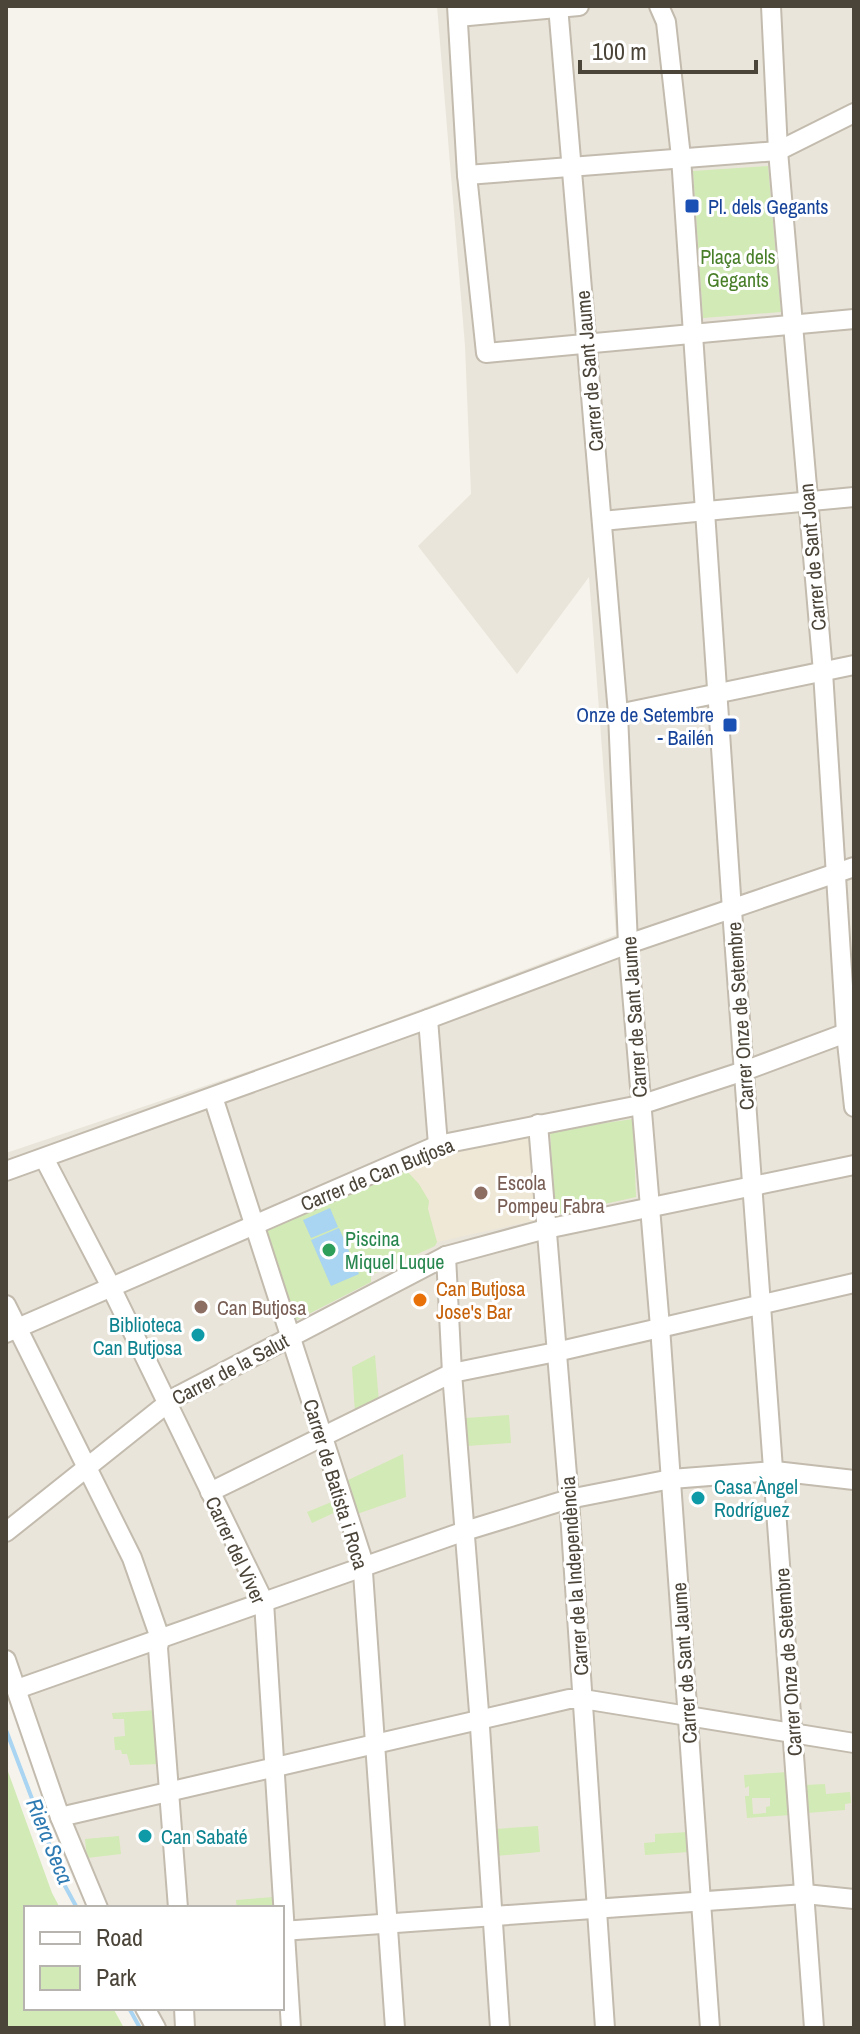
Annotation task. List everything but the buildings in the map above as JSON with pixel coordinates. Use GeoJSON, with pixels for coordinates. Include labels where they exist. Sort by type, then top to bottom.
{"type":"FeatureCollection","features":[{"type":"Feature","properties":{"kind":"street"},"geometry":{"type":"LineString","coordinates":[[579,6],[458,12],[467,175],[486,353],[854,319]]}},
{"type":"Feature","properties":{"kind":"street","name":"Carrer Onze de Setembre"},"geometry":{"type":"LineString","coordinates":[[659,6],[666,22],[681,157],[732,910],[814,2028]]}},
{"type":"Feature","properties":{"kind":"street","name":"Carrer de Sant Joan"},"geometry":{"type":"LineString","coordinates":[[771,6],[778,151],[807,502],[845,870],[854,1107]]}},
{"type":"Feature","properties":{"kind":"street","name":"Carrer de Sant Jaume"},"geometry":{"type":"LineString","coordinates":[[558,7],[618,714],[628,944],[660,1327],[710,2028]]}},
{"type":"Feature","properties":{"kind":"street"},"geometry":{"type":"LineString","coordinates":[[467,175],[778,151],[854,113]]}},
{"type":"Feature","properties":{"kind":"street"},"geometry":{"type":"LineString","coordinates":[[602,521],[854,497]]}},
{"type":"Feature","properties":{"kind":"street"},"geometry":{"type":"LineString","coordinates":[[618,714],[854,665]]}},
{"type":"Feature","properties":{"kind":"street"},"geometry":{"type":"LineString","coordinates":[[6,1171],[628,944],[845,870]]}},
{"type":"Feature","properties":{"kind":"street"},"geometry":{"type":"LineString","coordinates":[[428,1019],[438,1145]]}},
{"type":"Feature","properties":{"kind":"street","name":"Carrer de Can Butjosa"},"geometry":{"type":"LineString","coordinates":[[12,1331],[438,1145],[640,1105],[850,1032]]}},
{"type":"Feature","properties":{"kind":"street","name":"Carrer de Batista i Roca"},"geometry":{"type":"LineString","coordinates":[[213,1097],[363,1567],[395,2028]]}},
{"type":"Feature","properties":{"kind":"street","name":"Carrer de la Independència"},"geometry":{"type":"LineString","coordinates":[[538,1124],[569,1499],[605,2028]]}},
{"type":"Feature","properties":{"kind":"street","name":"Carrer del Viver"},"geometry":{"type":"LineString","coordinates":[[44,1158],[264,1602],[282,1906]]}},
{"type":"Feature","properties":{"kind":"street","name":"Carrer de la Salut"},"geometry":{"type":"LineString","coordinates":[[6,1532],[167,1403],[446,1256],[546,1229],[854,1165]]}},
{"type":"Feature","properties":{"kind":"street"},"geometry":{"type":"LineString","coordinates":[[446,1256],[500,2028]]}},
{"type":"Feature","properties":{"kind":"street"},"geometry":{"type":"LineString","coordinates":[[210,1492],[452,1373],[854,1283]]}},
{"type":"Feature","properties":{"kind":"street"},"geometry":{"type":"LineString","coordinates":[[6,1305],[12,1331],[132,1558],[160,1638],[158,1648],[178,1906]]}},
{"type":"Feature","properties":{"kind":"street"},"geometry":{"type":"LineString","coordinates":[[17,1689],[465,1531],[569,1499],[671,1479],[775,1471],[854,1480]]}},
{"type":"Feature","properties":{"kind":"street"},"geometry":{"type":"LineString","coordinates":[[6,1660],[60,1817],[97,1906]]}},
{"type":"Feature","properties":{"kind":"street"},"geometry":{"type":"LineString","coordinates":[[60,1817],[569,1699],[854,1743]]}},
{"type":"Feature","properties":{"kind":"street"},"geometry":{"type":"LineString","coordinates":[[284,1931],[805,1894],[854,1899]]}},
{"type":"Feature","properties":{"kind":"street","name":"Carrer del Viver"},"geometry":{"type":"LineString","coordinates":[[284,1943],[291,2028]]}},
{"type":"Feature","properties":{"kind":"street"},"geometry":{"type":"LineString","coordinates":[[146,2010],[156,2028]]}},
{"type":"Feature","properties":{"kind":"shaded area"},"geometry":{"type":"Polygon","coordinates":[[[437,6],[854,6],[854,2028],[148,2028],[138,2010],[284,2010],[284,1906],[87,1906],[6,1688],[6,1153],[329,1044],[616,935],[589,577],[517,674],[418,546],[471,494],[465,346],[437,6]]]}},
{"type":"Feature","properties":{"kind":"shaded area","name":"Escola Pompeu Fabra"},"geometry":{"type":"Polygon","coordinates":[[[527,1138],[534,1141],[540,1216],[536,1220],[437,1242],[428,1209],[404,1168],[449,1149],[527,1138]]]}},
{"type":"Feature","properties":{"kind":"green space","name":"Plaça dels Gegants"},"geometry":{"type":"Polygon","coordinates":[[[768,166],[781,312],[703,318],[693,171],[768,166]]]}},
{"type":"Feature","properties":{"kind":"green space"},"geometry":{"type":"Polygon","coordinates":[[[633,1119],[636,1197],[555,1215],[550,1131],[633,1119]]]}},
{"type":"Feature","properties":{"kind":"green space","name":"Piscina Miquel Luque"},"geometry":{"type":"Polygon","coordinates":[[[404,1168],[429,1201],[428,1209],[437,1242],[435,1246],[371,1275],[371,1282],[297,1320],[293,1319],[266,1233],[268,1228],[404,1168]]]}},
{"type":"Feature","properties":{"kind":"green space"},"geometry":{"type":"Polygon","coordinates":[[[375,1355],[379,1402],[355,1413],[352,1367],[375,1355]]]}},
{"type":"Feature","properties":{"kind":"green space"},"geometry":{"type":"Polygon","coordinates":[[[509,1415],[511,1443],[467,1446],[465,1418],[509,1415]]]}},
{"type":"Feature","properties":{"kind":"green space"},"geometry":{"type":"Polygon","coordinates":[[[403,1454],[406,1497],[357,1514],[346,1481],[403,1454]]]}},
{"type":"Feature","properties":{"kind":"green space"},"geometry":{"type":"Polygon","coordinates":[[[334,1501],[338,1511],[312,1523],[307,1512],[334,1501]]]}},
{"type":"Feature","properties":{"kind":"green space"},"geometry":{"type":"Polygon","coordinates":[[[157,1710],[161,1764],[130,1765],[127,1754],[115,1750],[114,1737],[125,1736],[124,1719],[113,1719],[112,1713],[157,1710]]]}},
{"type":"Feature","properties":{"kind":"green space"},"geometry":{"type":"Polygon","coordinates":[[[6,1766],[59,1906],[24,1906],[24,2010],[114,2010],[124,2028],[6,2028],[6,1766]]]}},
{"type":"Feature","properties":{"kind":"green space"},"geometry":{"type":"Polygon","coordinates":[[[788,1772],[791,1815],[747,1818],[745,1796],[749,1796],[749,1786],[745,1788],[744,1775],[788,1772]],[[752,1798],[753,1814],[766,1813],[770,1798],[752,1798]]]}},
{"type":"Feature","properties":{"kind":"green space"},"geometry":{"type":"Polygon","coordinates":[[[825,1784],[826,1794],[850,1792],[851,1803],[845,1804],[845,1810],[807,1813],[805,1785],[825,1784]]]}},
{"type":"Feature","properties":{"kind":"green space"},"geometry":{"type":"Polygon","coordinates":[[[538,1826],[540,1852],[496,1856],[495,1829],[538,1826]]]}},
{"type":"Feature","properties":{"kind":"green space"},"geometry":{"type":"Polygon","coordinates":[[[688,1832],[689,1852],[645,1855],[644,1843],[655,1842],[655,1834],[688,1832]]]}},
{"type":"Feature","properties":{"kind":"green space"},"geometry":{"type":"Polygon","coordinates":[[[119,1836],[121,1854],[87,1858],[85,1839],[119,1836]]]}},
{"type":"Feature","properties":{"kind":"green space"},"geometry":{"type":"Polygon","coordinates":[[[274,1897],[275,1906],[237,1906],[236,1900],[274,1897]]]}},
{"type":"Feature","properties":{"kind":"water"},"geometry":{"type":"Polygon","coordinates":[[[330,1208],[338,1227],[311,1238],[303,1220],[330,1208]]]}},
{"type":"Feature","properties":{"kind":"water"},"geometry":{"type":"Polygon","coordinates":[[[339,1228],[359,1274],[331,1286],[311,1240],[339,1228]]]}},
{"type":"Feature","properties":{"kind":"waterway","name":"Riera Seca"},"geometry":{"type":"LineString","coordinates":[[6,1730],[65,1886],[76,1906]]}},
{"type":"Feature","properties":{"kind":"waterway","name":"Riera Seca"},"geometry":{"type":"LineString","coordinates":[[130,2010],[140,2028]]}},
{"type":"Feature","properties":{"kind":"place","name":"Pl. dels Gegants"},"geometry":{"type":"Point","coordinates":[692,206]}},
{"type":"Feature","properties":{"kind":"place","name":"Onze de Setembre - Bailén"},"geometry":{"type":"Point","coordinates":[730,725]}},
{"type":"Feature","properties":{"kind":"place","name":"Escola Pompeu Fabra"},"geometry":{"type":"Point","coordinates":[481,1193]}},
{"type":"Feature","properties":{"kind":"place","name":"Piscina Miquel Luque"},"geometry":{"type":"Point","coordinates":[329,1250]}},
{"type":"Feature","properties":{"kind":"place","name":"Can Butjosa Jose's Bar"},"geometry":{"type":"Point","coordinates":[420,1300]}},
{"type":"Feature","properties":{"kind":"place","name":"Can Butjosa"},"geometry":{"type":"Point","coordinates":[201,1307]}},
{"type":"Feature","properties":{"kind":"place","name":"Biblioteca Can Butjosa"},"geometry":{"type":"Point","coordinates":[198,1335]}},
{"type":"Feature","properties":{"kind":"place","name":"Casa Àngel Rodríguez"},"geometry":{"type":"Point","coordinates":[698,1498]}},
{"type":"Feature","properties":{"kind":"place","name":"Can Sabaté"},"geometry":{"type":"Point","coordinates":[145,1836]}}]}
